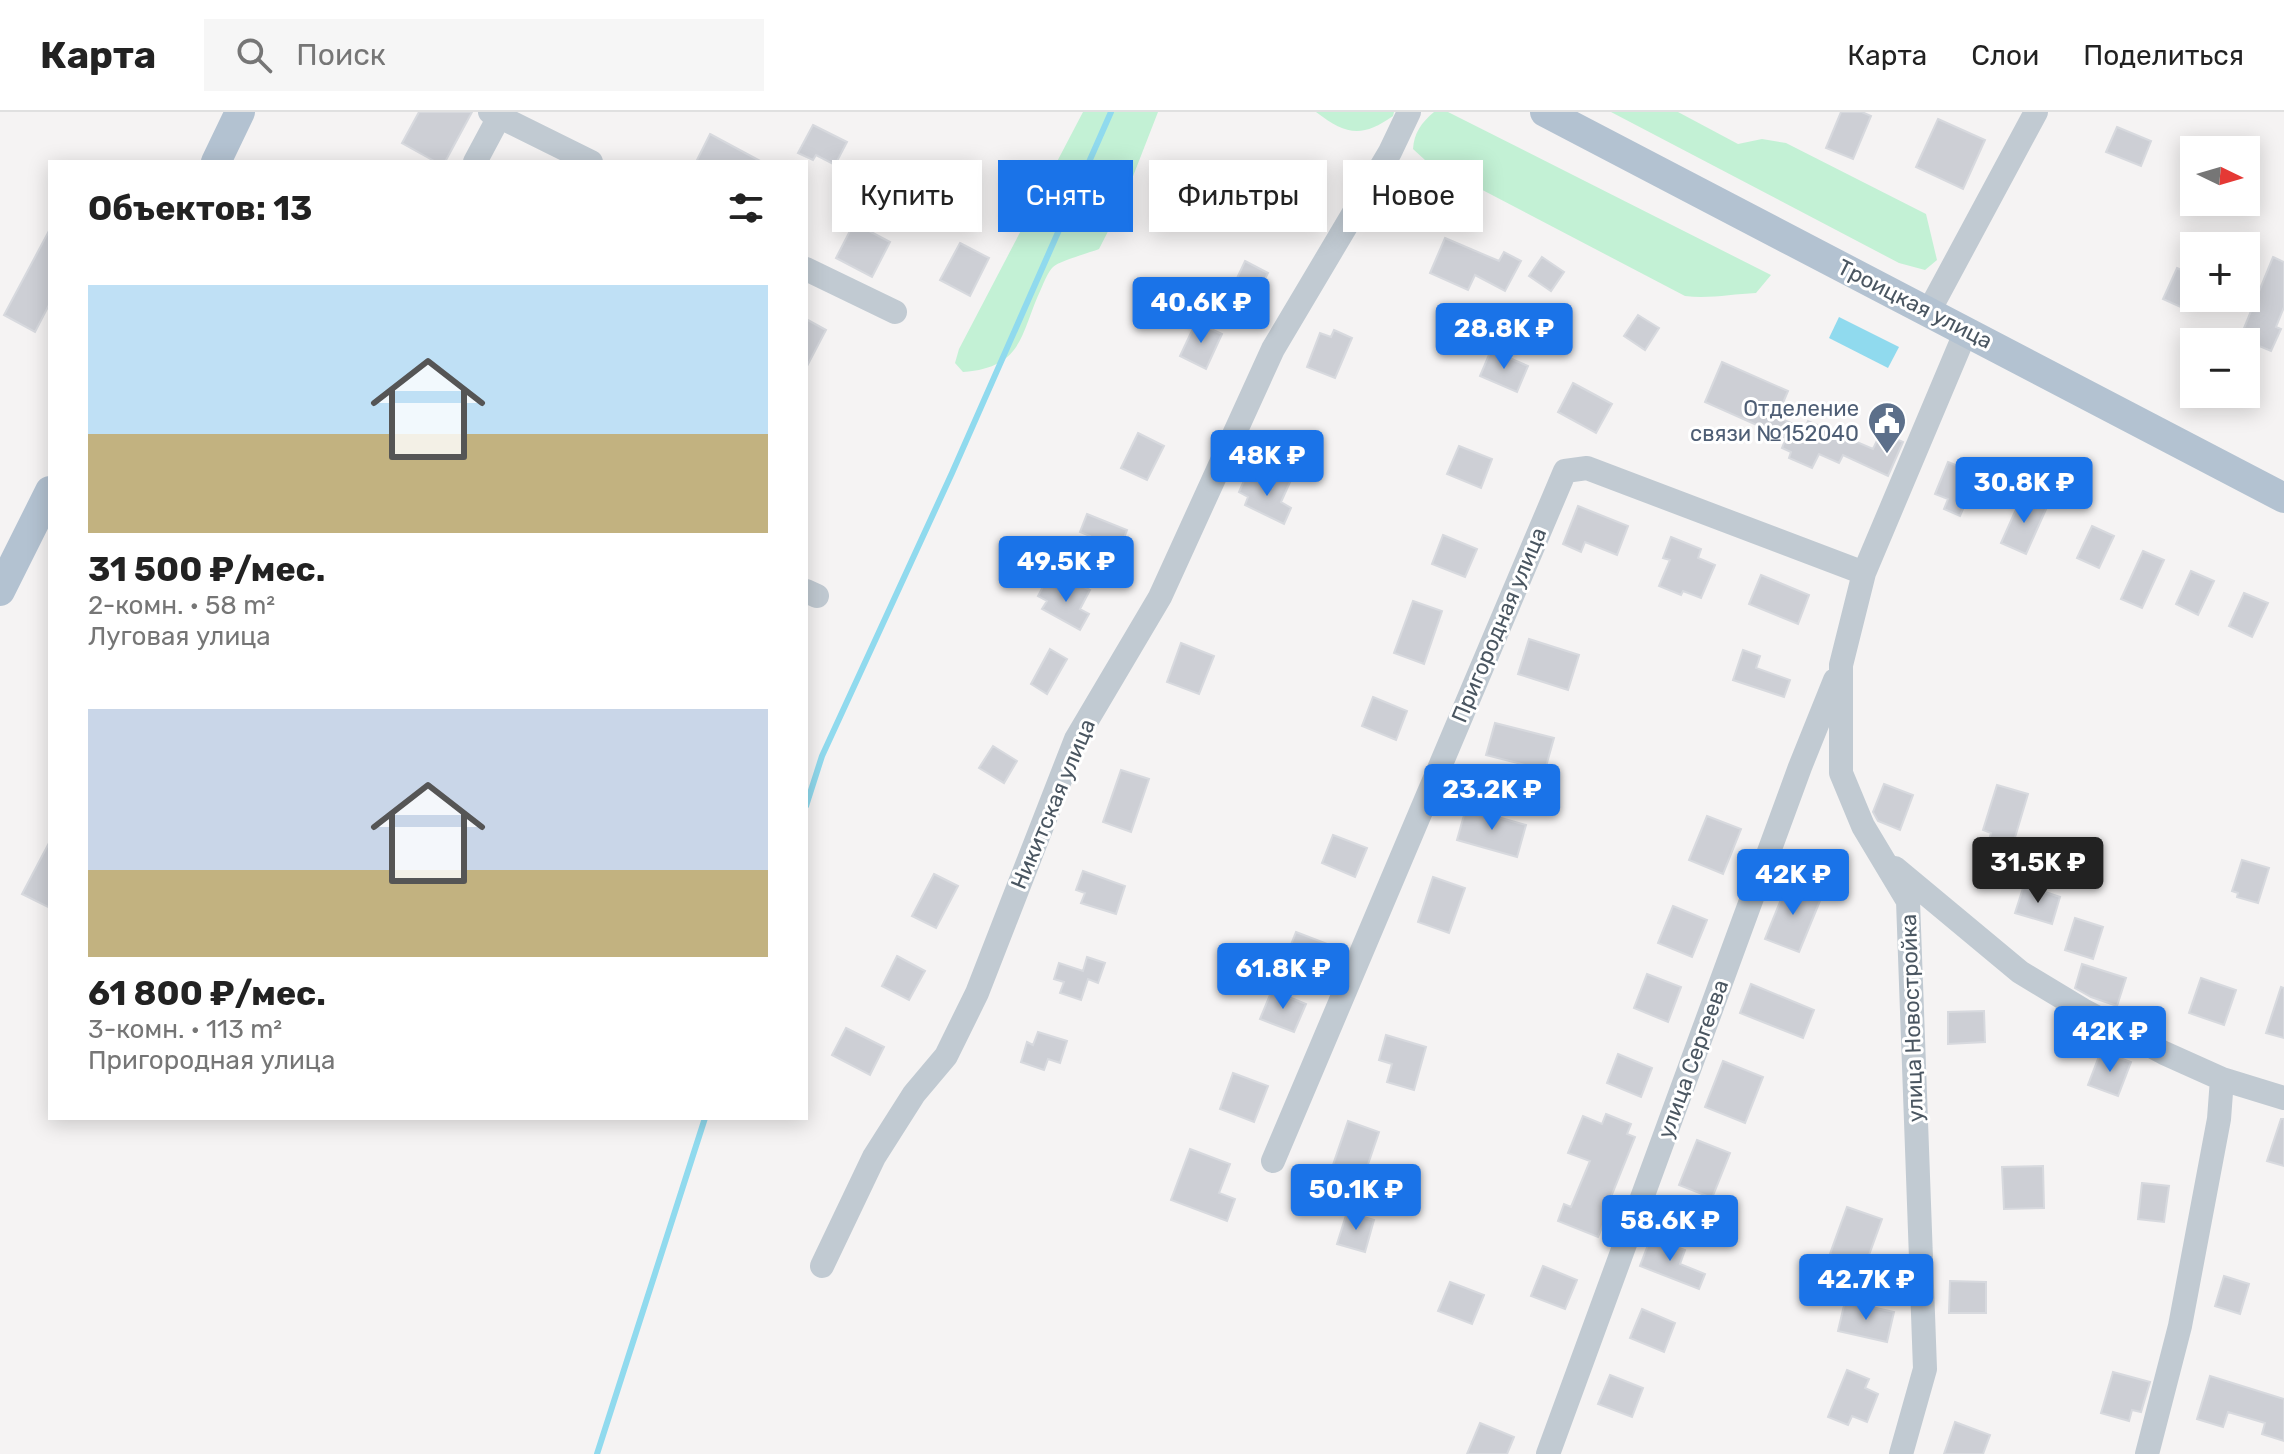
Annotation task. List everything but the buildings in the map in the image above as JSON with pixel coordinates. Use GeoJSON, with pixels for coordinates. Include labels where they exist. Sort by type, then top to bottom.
{"type":"FeatureCollection","features":[{"type":"Feature","properties":{"kind":"main road"},"geometry":{"type":"LineString","coordinates":[[217,160],[240,112]]}},
{"type":"Feature","properties":{"kind":"main road","name":"Троицкая улица"},"geometry":{"type":"LineString","coordinates":[[1545,112],[2284,498]]}},
{"type":"Feature","properties":{"kind":"main road"},"geometry":{"type":"LineString","coordinates":[[0,591],[48,495]]}},
{"type":"Feature","properties":{"kind":"street","name":"Никитская улица"},"geometry":{"type":"LineString","coordinates":[[822,1266],[874,1157],[914,1094],[946,1056],[977,993],[1076,739],[1160,597],[1273,349],[1390,152],[1409,112]]}},
{"type":"Feature","properties":{"kind":"street"},"geometry":{"type":"LineString","coordinates":[[1929,311],[2036,112]]}},
{"type":"Feature","properties":{"kind":"street"},"geometry":{"type":"LineString","coordinates":[[476,160],[495,114],[587,160]]}},
{"type":"Feature","properties":{"kind":"street"},"geometry":{"type":"LineString","coordinates":[[808,270],[895,312]]}},
{"type":"Feature","properties":{"kind":"street","name":"улица Новостройка"},"geometry":{"type":"LineString","coordinates":[[1901,1454],[1925,1369],[1908,901],[1863,826],[1841,773],[1841,665],[1864,573],[1966,331]]}},
{"type":"Feature","properties":{"kind":"street","name":"Пригородная улица"},"geometry":{"type":"LineString","coordinates":[[1273,1161],[1565,471],[1587,468],[1864,573]]}},
{"type":"Feature","properties":{"kind":"street","name":"улица Сергеева"},"geometry":{"type":"LineString","coordinates":[[1548,1454],[1800,767],[1841,665]]}},
{"type":"Feature","properties":{"kind":"street"},"geometry":{"type":"LineString","coordinates":[[1881,856],[2020,972],[2083,1010],[2164,1053],[2222,1079],[2284,1098]]}},
{"type":"Feature","properties":{"kind":"street"},"geometry":{"type":"LineString","coordinates":[[2147,1454],[2183,1311],[2219,1119],[2222,1079]]}},
{"type":"Feature","properties":{"kind":"green space"},"geometry":{"type":"Polygon","coordinates":[[[1083,112],[1158,112],[1133,176],[1133,160],[1058,160],[1083,112]]]}},
{"type":"Feature","properties":{"kind":"green space"},"geometry":{"type":"Polygon","coordinates":[[[1316,112],[1394,112],[1393,116],[1372,128],[1354,131],[1336,125],[1316,112]]]}},
{"type":"Feature","properties":{"kind":"green space"},"geometry":{"type":"Polygon","coordinates":[[[1434,112],[1448,112],[1771,275],[1756,293],[1685,296],[1483,190],[1483,160],[1425,160],[1413,149],[1425,120],[1434,112]]]}},
{"type":"Feature","properties":{"kind":"green space"},"geometry":{"type":"Polygon","coordinates":[[[1611,112],[1678,112],[1738,144],[1762,139],[1786,143],[1926,214],[1937,260],[1925,270],[1899,263],[1611,112]]]}},
{"type":"Feature","properties":{"kind":"green space"},"geometry":{"type":"Polygon","coordinates":[[[1020,232],[1108,232],[1099,249],[1061,262],[1051,269],[1023,334],[1009,355],[983,369],[963,372],[955,363],[959,349],[1020,232]]]}},
{"type":"Feature","properties":{"kind":"water"},"geometry":{"type":"Polygon","coordinates":[[[1839,317],[1899,347],[1888,368],[1829,338],[1839,317]]]}},
{"type":"Feature","properties":{"kind":"waterway"},"geometry":{"type":"LineString","coordinates":[[808,800],[822,756],[952,473],[1111,112]]}},
{"type":"Feature","properties":{"kind":"waterway"},"geometry":{"type":"LineString","coordinates":[[597,1454],[704,1120]]}},
{"type":"Feature","properties":{"kind":"place","name":"Отделение связи №152040"},"geometry":{"type":"Point","coordinates":[1887,455]}}]}
